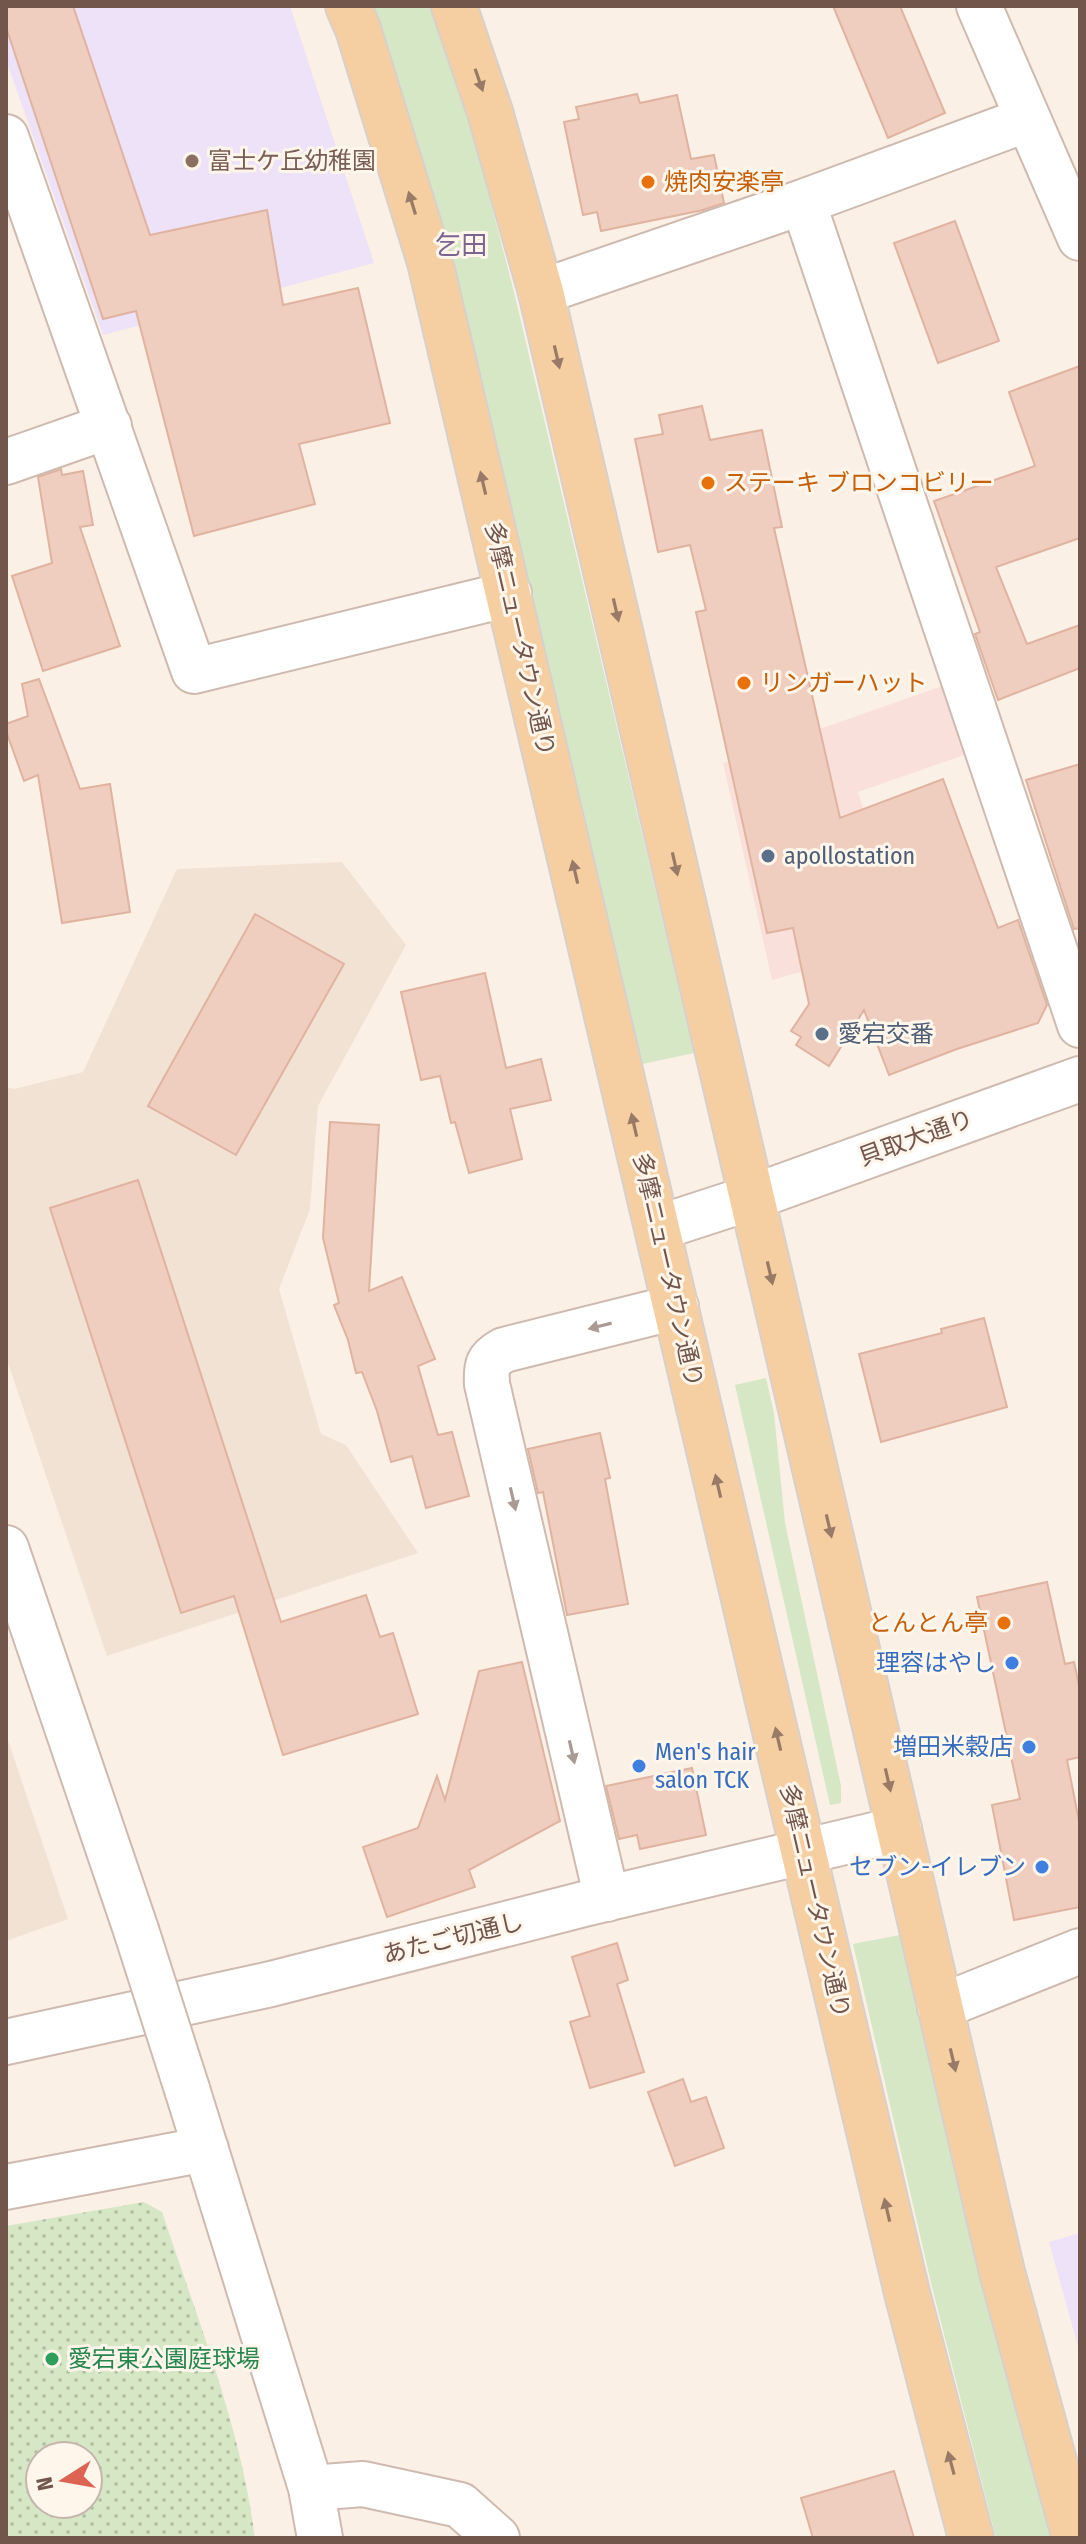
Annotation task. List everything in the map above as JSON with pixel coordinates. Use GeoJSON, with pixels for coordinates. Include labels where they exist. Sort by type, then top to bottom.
{"type":"FeatureCollection","features":[{"type":"Feature","properties":{"kind":"main road","name":"多摩ニュータウン通り"},"geometry":{"type":"LineString","coordinates":[[348,6],[358,29],[430,262],[907,2293],[971,2538]]}},
{"type":"Feature","properties":{"kind":"main road"},"geometry":{"type":"LineString","coordinates":[[454,6],[490,112],[541,292],[1002,2272],[1075,2538]]}},
{"type":"Feature","properties":{"kind":"street"},"geometry":{"type":"LineString","coordinates":[[979,6],[1080,238]]}},
{"type":"Feature","properties":{"kind":"street"},"geometry":{"type":"LineString","coordinates":[[541,292],[803,202],[1028,119]]}},
{"type":"Feature","properties":{"kind":"street"},"geometry":{"type":"LineString","coordinates":[[6,137],[194,671],[509,594]]}},
{"type":"Feature","properties":{"kind":"street"},"geometry":{"type":"LineString","coordinates":[[803,202],[1080,1025]]}},
{"type":"Feature","properties":{"kind":"street"},"geometry":{"type":"LineString","coordinates":[[6,462],[109,426]]}},
{"type":"Feature","properties":{"kind":"street","name":"貝取大通り"},"geometry":{"type":"LineString","coordinates":[[658,1228],[1080,1079]]}},
{"type":"Feature","properties":{"kind":"street"},"geometry":{"type":"LineString","coordinates":[[607,1899],[487,1384],[486,1365],[492,1356],[504,1350],[676,1307]]}},
{"type":"Feature","properties":{"kind":"street"},"geometry":{"type":"LineString","coordinates":[[6,1548],[187,2089],[311,2488],[320,2538]]}},
{"type":"Feature","properties":{"kind":"street","name":"あたご切通し"},"geometry":{"type":"LineString","coordinates":[[6,2042],[271,1984],[899,1829]]}},
{"type":"Feature","properties":{"kind":"street"},"geometry":{"type":"LineString","coordinates":[[940,2007],[1080,1951]]}},
{"type":"Feature","properties":{"kind":"street"},"geometry":{"type":"LineString","coordinates":[[6,2187],[206,2149]]}},
{"type":"Feature","properties":{"kind":"street"},"geometry":{"type":"LineString","coordinates":[[311,2488],[363,2484],[460,2505],[497,2538]]}},
{"type":"Feature","properties":{"kind":"shaded area","name":"富士ケ丘幼稚園"},"geometry":{"type":"Polygon","coordinates":[[[6,6],[290,6],[374,263],[103,335],[6,60],[6,6]]]}},
{"type":"Feature","properties":{"kind":"shaded area"},"geometry":{"type":"Polygon","coordinates":[[[948,684],[970,753],[858,792],[904,943],[772,980],[723,763],[948,684]]]}},
{"type":"Feature","properties":{"kind":"shaded area"},"geometry":{"type":"Polygon","coordinates":[[[342,862],[406,945],[318,1106],[310,1209],[279,1289],[321,1434],[346,1445],[418,1553],[107,1656],[6,1357],[6,1087],[14,1089],[83,1072],[177,869],[342,862]]]}},
{"type":"Feature","properties":{"kind":"shaded area"},"geometry":{"type":"Polygon","coordinates":[[[6,1734],[68,1919],[6,1941],[6,1734]]]}},
{"type":"Feature","properties":{"kind":"shaded area"},"geometry":{"type":"Polygon","coordinates":[[[1080,2233],[1080,2354],[1049,2242],[1080,2233]]]}},
{"type":"Feature","properties":{"kind":"green space"},"geometry":{"type":"Polygon","coordinates":[[[372,6],[430,6],[467,111],[514,292],[694,1053],[638,1065],[451,253],[372,6]]]}},
{"type":"Feature","properties":{"kind":"green space"},"geometry":{"type":"Polygon","coordinates":[[[766,1378],[774,1413],[785,1523],[841,1786],[841,1803],[830,1805],[735,1385],[766,1378]]]}},
{"type":"Feature","properties":{"kind":"green space"},"geometry":{"type":"Polygon","coordinates":[[[905,1934],[992,2313],[1054,2538],[996,2538],[932,2287],[853,1944],[905,1934]]]}},
{"type":"Feature","properties":{"kind":"green space"},"geometry":{"type":"Polygon","coordinates":[[[144,2202],[162,2212],[203,2332],[229,2414],[255,2538],[6,2538],[6,2226],[144,2202]]]}},
{"type":"Feature","properties":{"kind":"building"},"geometry":{"type":"Polygon","coordinates":[[[6,6],[73,6],[150,235],[267,210],[283,305],[358,288],[390,423],[299,444],[315,504],[194,536],[136,311],[103,319],[6,27],[6,6]]]}},
{"type":"Feature","properties":{"kind":"building"},"geometry":{"type":"Polygon","coordinates":[[[833,6],[900,6],[945,113],[888,138],[833,6]]]}},
{"type":"Feature","properties":{"kind":"building","name":"焼肉安楽亭"},"geometry":{"type":"Polygon","coordinates":[[[637,94],[640,103],[677,95],[691,159],[714,155],[724,203],[601,231],[597,212],[583,215],[564,122],[579,119],[576,107],[637,94]]]}},
{"type":"Feature","properties":{"kind":"building"},"geometry":{"type":"Polygon","coordinates":[[[955,221],[999,341],[938,363],[894,243],[955,221]]]}},
{"type":"Feature","properties":{"kind":"building"},"geometry":{"type":"Polygon","coordinates":[[[1080,366],[1080,538],[996,567],[1027,644],[1080,625],[1080,668],[998,700],[975,634],[980,632],[934,501],[1035,466],[1009,392],[1080,366]]]}},
{"type":"Feature","properties":{"kind":"building"},"geometry":{"type":"Polygon","coordinates":[[[702,406],[710,440],[762,430],[782,527],[774,528],[840,818],[943,779],[998,928],[1018,920],[1047,1005],[1038,1023],[889,1075],[864,1010],[829,1066],[796,1045],[801,1037],[791,1031],[809,1004],[793,928],[767,933],[696,612],[706,610],[690,545],[658,552],[635,439],[663,434],[659,415],[702,406]]]}},
{"type":"Feature","properties":{"kind":"building"},"geometry":{"type":"Polygon","coordinates":[[[61,469],[62,475],[83,471],[93,525],[80,527],[120,646],[43,671],[12,576],[52,563],[38,477],[61,469]]]}},
{"type":"Feature","properties":{"kind":"building"},"geometry":{"type":"Polygon","coordinates":[[[39,679],[80,789],[110,784],[130,912],[62,923],[38,775],[24,781],[6,731],[6,724],[28,716],[22,684],[39,679]]]}},
{"type":"Feature","properties":{"kind":"building"},"geometry":{"type":"Polygon","coordinates":[[[1080,764],[1080,928],[1074,929],[1026,780],[1080,764]]]}},
{"type":"Feature","properties":{"kind":"building"},"geometry":{"type":"Polygon","coordinates":[[[255,914],[344,964],[236,1155],[148,1106],[255,914]]]}},
{"type":"Feature","properties":{"kind":"building"},"geometry":{"type":"Polygon","coordinates":[[[485,973],[506,1068],[541,1059],[551,1100],[510,1109],[522,1159],[469,1173],[455,1122],[451,1123],[440,1076],[421,1080],[401,992],[485,973]]]}},
{"type":"Feature","properties":{"kind":"building"},"geometry":{"type":"Polygon","coordinates":[[[330,1122],[379,1125],[369,1291],[402,1277],[435,1359],[418,1366],[438,1435],[452,1432],[469,1496],[426,1508],[412,1456],[391,1462],[362,1372],[356,1373],[348,1340],[334,1305],[339,1303],[323,1238],[330,1122]]]}},
{"type":"Feature","properties":{"kind":"building"},"geometry":{"type":"Polygon","coordinates":[[[138,1180],[281,1622],[366,1595],[380,1637],[393,1633],[418,1714],[283,1755],[234,1596],[181,1613],[50,1208],[138,1180]]]}},
{"type":"Feature","properties":{"kind":"building"},"geometry":{"type":"Polygon","coordinates":[[[984,1318],[1007,1407],[881,1442],[859,1354],[942,1333],[941,1329],[984,1318]]]}},
{"type":"Feature","properties":{"kind":"building"},"geometry":{"type":"Polygon","coordinates":[[[600,1433],[610,1478],[605,1479],[628,1604],[567,1615],[543,1492],[538,1493],[528,1449],[600,1433]]]}},
{"type":"Feature","properties":{"kind":"building"},"geometry":{"type":"Polygon","coordinates":[[[1047,1582],[1065,1664],[1074,1662],[1080,1690],[1080,1757],[1067,1760],[1080,1826],[1080,1907],[1014,1920],[992,1805],[1020,1799],[977,1597],[1047,1582]]]}},
{"type":"Feature","properties":{"kind":"building"},"geometry":{"type":"Polygon","coordinates":[[[522,1662],[560,1821],[469,1870],[475,1887],[387,1917],[363,1847],[418,1828],[437,1776],[445,1800],[479,1671],[522,1662]]]}},
{"type":"Feature","properties":{"kind":"building"},"geometry":{"type":"Polygon","coordinates":[[[692,1768],[706,1835],[640,1849],[637,1835],[619,1839],[606,1786],[692,1768]]]}},
{"type":"Feature","properties":{"kind":"building"},"geometry":{"type":"Polygon","coordinates":[[[617,1943],[628,1980],[617,1984],[644,2072],[590,2088],[570,2022],[590,2016],[572,1957],[617,1943]]]}},
{"type":"Feature","properties":{"kind":"building"},"geometry":{"type":"Polygon","coordinates":[[[683,2079],[691,2102],[706,2097],[724,2148],[675,2166],[648,2092],[683,2079]]]}},
{"type":"Feature","properties":{"kind":"building"},"geometry":{"type":"Polygon","coordinates":[[[894,2471],[914,2538],[813,2538],[801,2498],[894,2471]]]}},
{"type":"Feature","properties":{"kind":"place","name":"富士ケ丘幼稚園"},"geometry":{"type":"Point","coordinates":[192,161]}},
{"type":"Feature","properties":{"kind":"place","name":"焼肉安楽亭"},"geometry":{"type":"Point","coordinates":[648,182]}},
{"type":"Feature","properties":{"kind":"place","name":"ステーキ ブロンコビリー"},"geometry":{"type":"Point","coordinates":[708,483]}},
{"type":"Feature","properties":{"kind":"place","name":"リンガーハット"},"geometry":{"type":"Point","coordinates":[744,683]}},
{"type":"Feature","properties":{"kind":"place","name":"apollostation"},"geometry":{"type":"Point","coordinates":[768,856]}},
{"type":"Feature","properties":{"kind":"place","name":"愛宕交番"},"geometry":{"type":"Point","coordinates":[822,1034]}},
{"type":"Feature","properties":{"kind":"place","name":"とんとん亭"},"geometry":{"type":"Point","coordinates":[1004,1623]}},
{"type":"Feature","properties":{"kind":"place","name":"理容はやし"},"geometry":{"type":"Point","coordinates":[1012,1663]}},
{"type":"Feature","properties":{"kind":"place","name":"増田米穀店"},"geometry":{"type":"Point","coordinates":[1029,1747]}},
{"type":"Feature","properties":{"kind":"place","name":"Men's hair salon TCK"},"geometry":{"type":"Point","coordinates":[639,1766]}},
{"type":"Feature","properties":{"kind":"place","name":"セブン-イレブン"},"geometry":{"type":"Point","coordinates":[1042,1867]}},
{"type":"Feature","properties":{"kind":"place","name":"愛宕東公園庭球場"},"geometry":{"type":"Point","coordinates":[52,2359]}},
{"type":"Feature","properties":{"kind":"district","name":"乞田"},"geometry":{"type":"Point","coordinates":[461,245]}}]}
